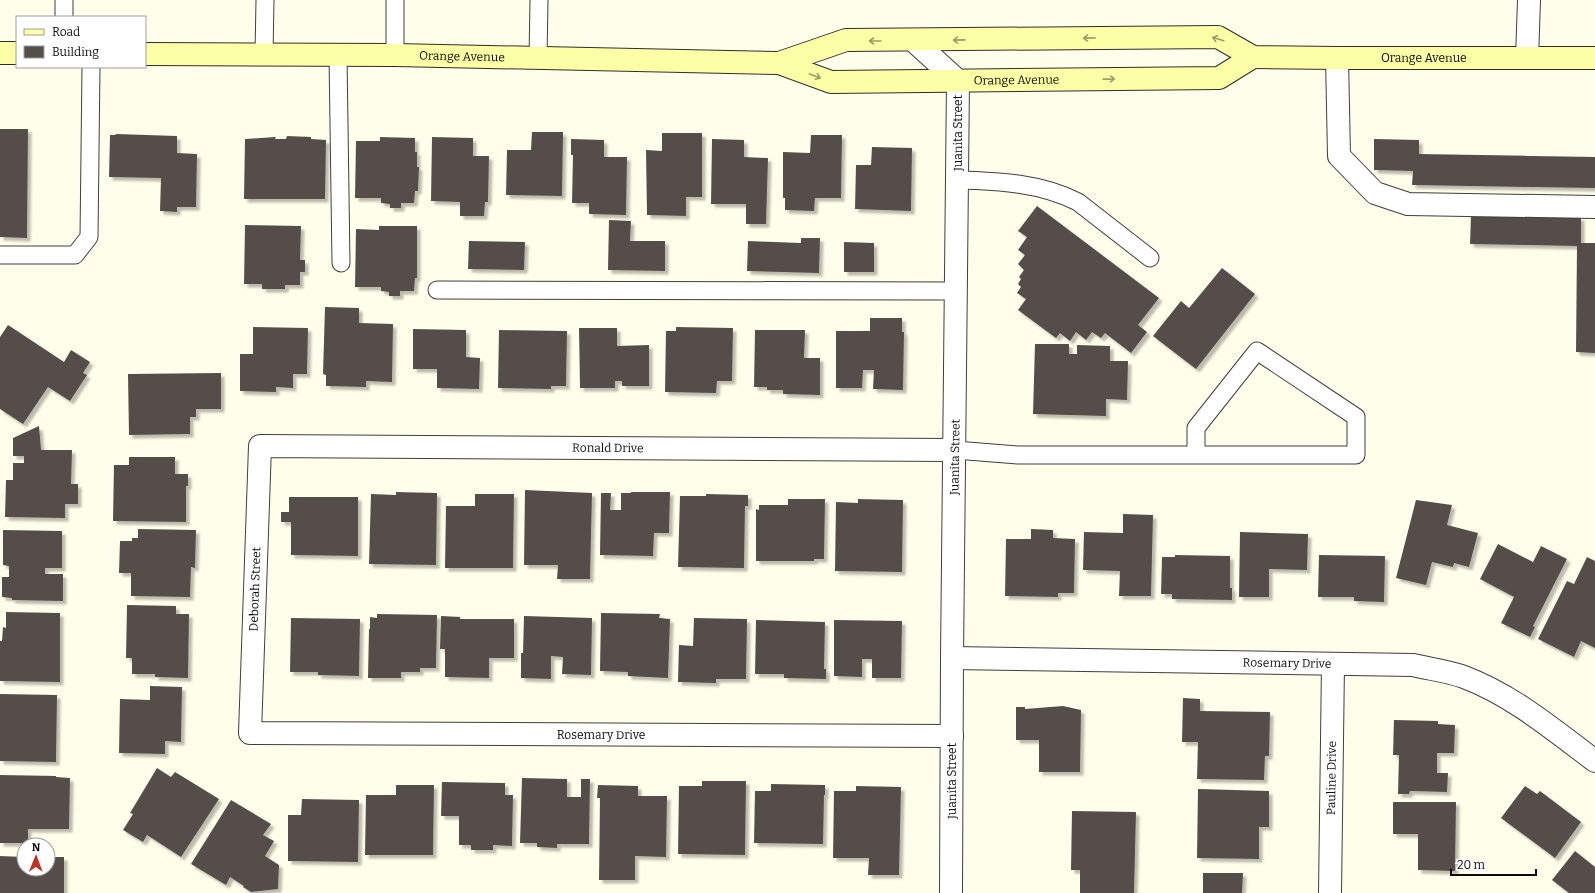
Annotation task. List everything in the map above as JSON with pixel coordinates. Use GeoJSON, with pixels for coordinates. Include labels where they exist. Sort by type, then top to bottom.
{"type":"FeatureCollection","features":[{"type":"Feature","properties":{"kind":"main road","name":"Orange Avenue"},"geometry":{"type":"LineString","coordinates":[[779,63],[846,40],[914,41],[1218,37],[1253,56],[1337,58],[1595,58]]}},
{"type":"Feature","properties":{"kind":"main road"},"geometry":{"type":"LineString","coordinates":[[0,52],[16,53]]}},
{"type":"Feature","properties":{"kind":"main road","name":"Orange Avenue"},"geometry":{"type":"LineString","coordinates":[[146,54],[395,55],[779,63],[831,82],[1219,78],[1253,56]]}},
{"type":"Feature","properties":{"kind":"street"},"geometry":{"type":"LineString","coordinates":[[1527,58],[1529,0]]}},
{"type":"Feature","properties":{"kind":"street","name":"Juanita Street"},"geometry":{"type":"LineString","coordinates":[[914,41],[958,80],[951,893]]}},
{"type":"Feature","properties":{"kind":"street"},"geometry":{"type":"LineString","coordinates":[[1337,58],[1339,156],[1375,193],[1408,204],[1595,207]]}},
{"type":"Feature","properties":{"kind":"street","name":"Ronald Drive"},"geometry":{"type":"LineString","coordinates":[[260,446],[955,450]]}},
{"type":"Feature","properties":{"kind":"street","name":"Deborah Street"},"geometry":{"type":"LineString","coordinates":[[250,733],[260,446]]}},
{"type":"Feature","properties":{"kind":"street","name":"Rosemary Drive"},"geometry":{"type":"LineString","coordinates":[[952,658],[1413,665],[1463,677],[1505,696],[1595,761]]}},
{"type":"Feature","properties":{"kind":"street","name":"Pauline Drive"},"geometry":{"type":"LineString","coordinates":[[1330,893],[1333,664]]}},
{"type":"Feature","properties":{"kind":"street","name":"Rosemary Drive"},"geometry":{"type":"LineString","coordinates":[[250,733],[952,736]]}},
{"type":"Feature","properties":{"kind":"lane"},"geometry":{"type":"LineString","coordinates":[[64,0],[64,16]]}},
{"type":"Feature","properties":{"kind":"lane"},"geometry":{"type":"LineString","coordinates":[[264,54],[265,0]]}},
{"type":"Feature","properties":{"kind":"lane"},"geometry":{"type":"LineString","coordinates":[[395,0],[395,55]]}},
{"type":"Feature","properties":{"kind":"lane"},"geometry":{"type":"LineString","coordinates":[[538,58],[539,0]]}},
{"type":"Feature","properties":{"kind":"lane"},"geometry":{"type":"LineString","coordinates":[[338,55],[341,263]]}},
{"type":"Feature","properties":{"kind":"lane"},"geometry":{"type":"LineString","coordinates":[[0,255],[74,256],[89,237],[91,68]]}},
{"type":"Feature","properties":{"kind":"lane"},"geometry":{"type":"LineString","coordinates":[[957,180],[1000,181],[1044,189],[1066,196],[1078,202],[1150,258]]}},
{"type":"Feature","properties":{"kind":"lane"},"geometry":{"type":"LineString","coordinates":[[437,290],[957,291]]}},
{"type":"Feature","properties":{"kind":"lane"},"geometry":{"type":"LineString","coordinates":[[955,450],[1018,455],[1196,455],[1356,455],[1356,418],[1257,351],[1196,428],[1196,455]]}},
{"type":"Feature","properties":{"kind":"building"},"geometry":{"type":"Polygon","coordinates":[[[0,129],[28,129],[27,238],[0,237],[0,129]]]}},
{"type":"Feature","properties":{"kind":"building"},"geometry":{"type":"Polygon","coordinates":[[[532,132],[563,132],[562,196],[506,195],[507,150],[531,150],[532,132]]]}},
{"type":"Feature","properties":{"kind":"building"},"geometry":{"type":"Polygon","coordinates":[[[662,133],[702,133],[702,197],[686,197],[686,216],[647,215],[646,150],[662,151],[662,133]]]}},
{"type":"Feature","properties":{"kind":"building"},"geometry":{"type":"Polygon","coordinates":[[[110,135],[177,136],[177,153],[197,154],[196,207],[177,207],[177,212],[160,211],[161,178],[109,177],[110,135]]]}},
{"type":"Feature","properties":{"kind":"building"},"geometry":{"type":"Polygon","coordinates":[[[811,135],[842,135],[841,198],[815,198],[814,211],[785,210],[785,198],[783,198],[783,152],[810,153],[811,135]]]}},
{"type":"Feature","properties":{"kind":"building"},"geometry":{"type":"Polygon","coordinates":[[[287,136],[311,137],[311,139],[326,140],[325,199],[244,199],[245,139],[276,137],[275,139],[286,139],[287,136]]]}},
{"type":"Feature","properties":{"kind":"building"},"geometry":{"type":"Polygon","coordinates":[[[380,137],[415,138],[417,167],[419,167],[418,191],[415,191],[414,203],[401,203],[401,208],[390,208],[390,204],[381,203],[381,198],[355,198],[356,141],[380,141],[380,137]]]}},
{"type":"Feature","properties":{"kind":"building"},"geometry":{"type":"Polygon","coordinates":[[[432,137],[473,138],[473,156],[489,156],[488,202],[485,202],[484,216],[460,216],[460,202],[431,201],[432,137]]]}},
{"type":"Feature","properties":{"kind":"building"},"geometry":{"type":"Polygon","coordinates":[[[571,139],[604,140],[604,157],[627,157],[626,215],[589,214],[589,203],[572,203],[573,155],[571,155],[571,139]]]}},
{"type":"Feature","properties":{"kind":"building"},"geometry":{"type":"Polygon","coordinates":[[[712,139],[744,140],[744,157],[768,158],[766,224],[746,224],[746,204],[711,204],[712,139]]]}},
{"type":"Feature","properties":{"kind":"building"},"geometry":{"type":"Polygon","coordinates":[[[1374,139],[1419,140],[1419,154],[1595,157],[1595,188],[1412,185],[1413,171],[1374,170],[1374,139]]]}},
{"type":"Feature","properties":{"kind":"building"},"geometry":{"type":"Polygon","coordinates":[[[872,147],[912,148],[911,211],[855,209],[856,165],[871,165],[872,147]]]}},
{"type":"Feature","properties":{"kind":"building"},"geometry":{"type":"Polygon","coordinates":[[[1037,206],[1159,298],[1138,325],[1147,332],[1131,353],[1105,333],[1101,338],[1092,332],[1086,340],[1076,332],[1070,341],[1060,333],[1056,338],[1018,310],[1026,299],[1017,293],[1021,287],[1018,284],[1021,279],[1019,277],[1024,270],[1018,264],[1025,255],[1018,250],[1027,237],[1018,231],[1037,206]]]}},
{"type":"Feature","properties":{"kind":"building"},"geometry":{"type":"Polygon","coordinates":[[[1471,215],[1581,217],[1581,243],[1595,243],[1595,353],[1576,352],[1577,246],[1470,244],[1471,215]]]}},
{"type":"Feature","properties":{"kind":"building"},"geometry":{"type":"Polygon","coordinates":[[[609,220],[631,221],[630,241],[665,241],[665,271],[608,270],[609,220]]]}},
{"type":"Feature","properties":{"kind":"building"},"geometry":{"type":"Polygon","coordinates":[[[245,225],[301,226],[300,260],[305,260],[305,272],[300,272],[300,285],[285,285],[285,289],[262,289],[262,284],[244,284],[245,225]]]}},
{"type":"Feature","properties":{"kind":"building"},"geometry":{"type":"Polygon","coordinates":[[[379,226],[417,226],[417,278],[415,278],[414,291],[400,291],[400,296],[389,296],[389,292],[381,291],[381,287],[355,287],[356,229],[379,230],[379,226]]]}},
{"type":"Feature","properties":{"kind":"building"},"geometry":{"type":"Polygon","coordinates":[[[801,238],[820,238],[819,273],[747,271],[748,241],[801,243],[801,238]]]}},
{"type":"Feature","properties":{"kind":"building"},"geometry":{"type":"Polygon","coordinates":[[[469,241],[525,242],[524,270],[468,269],[469,241]]]}},
{"type":"Feature","properties":{"kind":"building"},"geometry":{"type":"Polygon","coordinates":[[[844,242],[874,243],[874,272],[844,272],[844,242]]]}},
{"type":"Feature","properties":{"kind":"building"},"geometry":{"type":"Polygon","coordinates":[[[1222,268],[1255,294],[1196,369],[1153,336],[1181,301],[1189,308],[1222,268]]]}},
{"type":"Feature","properties":{"kind":"building"},"geometry":{"type":"Polygon","coordinates":[[[325,307],[359,308],[359,323],[393,324],[392,382],[366,381],[366,387],[326,386],[326,375],[323,374],[325,307]]]}},
{"type":"Feature","properties":{"kind":"building"},"geometry":{"type":"Polygon","coordinates":[[[870,318],[902,318],[902,332],[904,332],[903,390],[873,389],[874,370],[863,370],[862,388],[836,388],[836,331],[870,331],[870,318]]]}},
{"type":"Feature","properties":{"kind":"building"},"geometry":{"type":"Polygon","coordinates":[[[8,325],[64,362],[71,350],[90,362],[83,373],[87,375],[70,401],[48,387],[23,424],[0,409],[0,337],[8,325]]]}},
{"type":"Feature","properties":{"kind":"building"},"geometry":{"type":"Polygon","coordinates":[[[253,327],[308,328],[307,374],[293,374],[293,388],[276,387],[276,392],[240,391],[240,354],[253,354],[253,327]]]}},
{"type":"Feature","properties":{"kind":"building"},"geometry":{"type":"Polygon","coordinates":[[[676,327],[733,328],[732,381],[717,381],[716,393],[665,392],[666,331],[676,331],[676,327]]]}},
{"type":"Feature","properties":{"kind":"building"},"geometry":{"type":"Polygon","coordinates":[[[579,328],[617,328],[617,346],[649,345],[649,386],[622,386],[622,381],[615,381],[615,388],[580,388],[579,328]]]}},
{"type":"Feature","properties":{"kind":"building"},"geometry":{"type":"Polygon","coordinates":[[[413,329],[466,330],[466,357],[480,358],[479,389],[437,388],[437,369],[413,369],[413,329]]]}},
{"type":"Feature","properties":{"kind":"building"},"geometry":{"type":"Polygon","coordinates":[[[499,330],[567,331],[566,386],[551,386],[551,389],[498,388],[499,330]]]}},
{"type":"Feature","properties":{"kind":"building"},"geometry":{"type":"Polygon","coordinates":[[[755,330],[805,330],[804,358],[820,358],[820,395],[783,394],[783,390],[767,390],[767,387],[754,387],[755,330]]]}},
{"type":"Feature","properties":{"kind":"building"},"geometry":{"type":"Polygon","coordinates":[[[1035,344],[1069,344],[1069,354],[1077,354],[1077,345],[1110,346],[1110,361],[1128,361],[1127,400],[1106,399],[1106,416],[1033,414],[1035,344]]]}},
{"type":"Feature","properties":{"kind":"building"},"geometry":{"type":"Polygon","coordinates":[[[221,373],[221,409],[196,409],[196,417],[190,417],[190,434],[129,435],[128,374],[221,373]]]}},
{"type":"Feature","properties":{"kind":"building"},"geometry":{"type":"Polygon","coordinates":[[[39,426],[41,450],[72,450],[71,484],[78,484],[78,504],[65,504],[65,518],[5,517],[6,480],[13,480],[13,463],[24,463],[24,456],[13,456],[13,438],[39,426]]]}},
{"type":"Feature","properties":{"kind":"building"},"geometry":{"type":"Polygon","coordinates":[[[129,457],[175,457],[175,474],[188,474],[188,486],[186,486],[186,522],[113,521],[114,465],[129,465],[129,457]]]}},
{"type":"Feature","properties":{"kind":"building"},"geometry":{"type":"Polygon","coordinates":[[[525,490],[592,493],[590,579],[557,579],[558,565],[524,565],[525,490]]]}},
{"type":"Feature","properties":{"kind":"building"},"geometry":{"type":"Polygon","coordinates":[[[396,492],[437,493],[436,565],[369,564],[371,494],[396,495],[396,492]]]}},
{"type":"Feature","properties":{"kind":"building"},"geometry":{"type":"Polygon","coordinates":[[[670,492],[669,533],[654,533],[653,556],[600,555],[601,493],[611,493],[610,510],[621,510],[621,493],[670,492]]]}},
{"type":"Feature","properties":{"kind":"building"},"geometry":{"type":"Polygon","coordinates":[[[475,494],[514,494],[513,568],[445,568],[446,506],[475,506],[475,494]]]}},
{"type":"Feature","properties":{"kind":"building"},"geometry":{"type":"Polygon","coordinates":[[[706,494],[748,495],[748,506],[745,506],[744,568],[678,567],[680,496],[706,496],[706,494]]]}},
{"type":"Feature","properties":{"kind":"building"},"geometry":{"type":"Polygon","coordinates":[[[289,497],[358,497],[358,556],[291,555],[291,522],[281,522],[281,512],[289,512],[289,497]]]}},
{"type":"Feature","properties":{"kind":"building"},"geometry":{"type":"Polygon","coordinates":[[[788,499],[825,499],[824,559],[814,559],[814,561],[756,561],[756,509],[759,510],[759,505],[788,505],[788,499]]]}},
{"type":"Feature","properties":{"kind":"building"},"geometry":{"type":"Polygon","coordinates":[[[858,499],[903,500],[902,572],[835,571],[836,502],[858,503],[858,499]]]}},
{"type":"Feature","properties":{"kind":"building"},"geometry":{"type":"Polygon","coordinates":[[[1416,500],[1452,505],[1447,525],[1478,533],[1469,567],[1454,563],[1453,567],[1432,562],[1426,585],[1396,578],[1416,500]]]}},
{"type":"Feature","properties":{"kind":"building"},"geometry":{"type":"Polygon","coordinates":[[[1123,514],[1153,515],[1151,596],[1119,596],[1120,571],[1083,570],[1084,532],[1123,533],[1123,514]]]}},
{"type":"Feature","properties":{"kind":"building"},"geometry":{"type":"Polygon","coordinates":[[[138,529],[196,530],[195,568],[191,567],[190,597],[131,596],[131,573],[119,573],[120,541],[132,541],[132,538],[138,538],[138,529]]]}},
{"type":"Feature","properties":{"kind":"building"},"geometry":{"type":"Polygon","coordinates":[[[1031,529],[1053,530],[1053,538],[1075,539],[1074,593],[1058,593],[1058,597],[1005,596],[1006,539],[1031,539],[1031,529]]]}},
{"type":"Feature","properties":{"kind":"building"},"geometry":{"type":"Polygon","coordinates":[[[3,530],[62,531],[62,568],[45,568],[45,574],[63,574],[63,601],[12,600],[12,598],[2,597],[2,577],[9,577],[9,566],[3,565],[3,530]]]}},
{"type":"Feature","properties":{"kind":"building"},"geometry":{"type":"Polygon","coordinates":[[[1240,532],[1308,534],[1307,570],[1269,569],[1269,597],[1239,597],[1240,532]]]}},
{"type":"Feature","properties":{"kind":"building"},"geometry":{"type":"Polygon","coordinates":[[[1498,544],[1533,562],[1541,546],[1567,559],[1533,626],[1535,627],[1530,637],[1501,623],[1514,597],[1480,579],[1498,544]]]}},
{"type":"Feature","properties":{"kind":"building"},"geometry":{"type":"Polygon","coordinates":[[[1175,555],[1230,556],[1230,588],[1232,588],[1232,600],[1172,599],[1172,594],[1161,594],[1162,557],[1175,557],[1175,555]]]}},
{"type":"Feature","properties":{"kind":"building"},"geometry":{"type":"Polygon","coordinates":[[[1319,555],[1385,556],[1384,602],[1354,601],[1354,597],[1318,597],[1319,555]]]}},
{"type":"Feature","properties":{"kind":"building"},"geometry":{"type":"Polygon","coordinates":[[[1587,557],[1595,561],[1595,648],[1581,641],[1574,657],[1538,639],[1567,581],[1574,584],[1587,557]]]}},
{"type":"Feature","properties":{"kind":"building"},"geometry":{"type":"Polygon","coordinates":[[[127,605],[176,606],[176,614],[189,614],[188,678],[155,677],[155,674],[132,674],[132,658],[126,658],[127,605]]]}},
{"type":"Feature","properties":{"kind":"building"},"geometry":{"type":"Polygon","coordinates":[[[6,612],[60,613],[60,682],[0,681],[0,641],[2,641],[3,627],[6,628],[6,612]]]}},
{"type":"Feature","properties":{"kind":"building"},"geometry":{"type":"Polygon","coordinates":[[[601,613],[660,614],[659,618],[670,619],[668,678],[628,676],[628,672],[600,671],[601,613]]]}},
{"type":"Feature","properties":{"kind":"building"},"geometry":{"type":"Polygon","coordinates":[[[377,614],[437,615],[436,668],[420,668],[420,672],[401,672],[401,678],[368,678],[370,617],[377,618],[377,614]]]}},
{"type":"Feature","properties":{"kind":"building"},"geometry":{"type":"Polygon","coordinates":[[[441,616],[460,617],[460,619],[514,619],[514,658],[489,658],[489,678],[445,677],[445,649],[440,649],[441,616]]]}},
{"type":"Feature","properties":{"kind":"building"},"geometry":{"type":"Polygon","coordinates":[[[524,616],[592,618],[591,675],[562,674],[563,657],[551,656],[551,679],[521,678],[521,653],[523,653],[524,616]]]}},
{"type":"Feature","properties":{"kind":"building"},"geometry":{"type":"Polygon","coordinates":[[[291,618],[360,619],[359,676],[318,675],[318,672],[290,672],[291,618]]]}},
{"type":"Feature","properties":{"kind":"building"},"geometry":{"type":"Polygon","coordinates":[[[694,618],[747,619],[746,679],[716,679],[716,683],[678,682],[679,645],[693,646],[694,618]]]}},
{"type":"Feature","properties":{"kind":"building"},"geometry":{"type":"Polygon","coordinates":[[[756,620],[825,622],[824,669],[826,669],[826,679],[784,678],[784,674],[755,674],[756,620]]]}},
{"type":"Feature","properties":{"kind":"building"},"geometry":{"type":"Polygon","coordinates":[[[834,620],[902,621],[901,678],[872,678],[872,659],[862,659],[862,677],[834,676],[834,620]]]}},
{"type":"Feature","properties":{"kind":"building"},"geometry":{"type":"Polygon","coordinates":[[[150,686],[182,687],[181,742],[165,741],[165,754],[119,753],[120,699],[150,700],[150,686]]]}},
{"type":"Feature","properties":{"kind":"building"},"geometry":{"type":"Polygon","coordinates":[[[0,694],[57,695],[56,762],[0,761],[0,694]]]}},
{"type":"Feature","properties":{"kind":"building"},"geometry":{"type":"Polygon","coordinates":[[[1183,698],[1200,699],[1200,711],[1270,712],[1269,756],[1265,756],[1264,780],[1197,779],[1198,742],[1182,742],[1183,698]]]}},
{"type":"Feature","properties":{"kind":"building"},"geometry":{"type":"Polygon","coordinates":[[[1063,706],[1081,710],[1080,772],[1039,772],[1039,740],[1016,740],[1016,707],[1025,707],[1025,709],[1063,706]]]}},
{"type":"Feature","properties":{"kind":"building"},"geometry":{"type":"Polygon","coordinates":[[[1394,720],[1438,721],[1438,724],[1455,725],[1454,753],[1437,753],[1437,773],[1448,773],[1447,792],[1410,791],[1409,794],[1398,794],[1399,755],[1393,755],[1394,720]]]}},
{"type":"Feature","properties":{"kind":"building"},"geometry":{"type":"Polygon","coordinates":[[[157,768],[171,777],[175,772],[219,799],[181,857],[147,835],[143,842],[123,830],[133,814],[130,813],[157,768]]]}},
{"type":"Feature","properties":{"kind":"building"},"geometry":{"type":"Polygon","coordinates":[[[0,775],[56,776],[70,778],[69,829],[28,829],[28,837],[16,837],[16,843],[0,843],[0,775]]]}},
{"type":"Feature","properties":{"kind":"building"},"geometry":{"type":"Polygon","coordinates":[[[522,778],[567,779],[567,797],[581,797],[581,779],[590,779],[589,844],[557,844],[557,848],[537,847],[537,843],[520,843],[522,778]]]}},
{"type":"Feature","properties":{"kind":"building"},"geometry":{"type":"Polygon","coordinates":[[[702,781],[746,781],[745,855],[678,854],[679,786],[702,786],[702,781]]]}},
{"type":"Feature","properties":{"kind":"building"},"geometry":{"type":"Polygon","coordinates":[[[442,782],[505,783],[505,795],[513,795],[512,846],[493,845],[493,850],[471,850],[471,845],[459,845],[459,816],[441,816],[442,782]]]}},
{"type":"Feature","properties":{"kind":"building"},"geometry":{"type":"Polygon","coordinates":[[[771,784],[825,785],[823,844],[754,843],[755,791],[771,791],[771,784]]]}},
{"type":"Feature","properties":{"kind":"building"},"geometry":{"type":"Polygon","coordinates":[[[396,785],[434,785],[433,855],[365,855],[366,795],[396,795],[396,785]]]}},
{"type":"Feature","properties":{"kind":"building"},"geometry":{"type":"Polygon","coordinates":[[[598,785],[638,786],[638,796],[667,796],[666,857],[635,856],[635,880],[599,880],[600,798],[597,798],[598,785]]]}},
{"type":"Feature","properties":{"kind":"building"},"geometry":{"type":"Polygon","coordinates":[[[856,786],[901,787],[899,875],[868,875],[869,858],[833,858],[834,791],[856,791],[856,786]]]}},
{"type":"Feature","properties":{"kind":"building"},"geometry":{"type":"Polygon","coordinates":[[[1525,786],[1537,794],[1540,791],[1581,822],[1555,858],[1501,818],[1525,786]]]}},
{"type":"Feature","properties":{"kind":"building"},"geometry":{"type":"Polygon","coordinates":[[[1198,789],[1269,791],[1269,827],[1259,827],[1259,859],[1197,858],[1198,789]]]}},
{"type":"Feature","properties":{"kind":"building"},"geometry":{"type":"Polygon","coordinates":[[[302,799],[359,800],[358,862],[288,861],[288,815],[301,815],[302,799]]]}},
{"type":"Feature","properties":{"kind":"building"},"geometry":{"type":"Polygon","coordinates":[[[231,800],[271,824],[263,835],[274,841],[265,856],[279,865],[278,889],[251,892],[230,877],[226,885],[191,864],[231,800]]]}},
{"type":"Feature","properties":{"kind":"building"},"geometry":{"type":"Polygon","coordinates":[[[1393,802],[1456,802],[1455,871],[1418,870],[1418,834],[1393,834],[1393,802]]]}},
{"type":"Feature","properties":{"kind":"building"},"geometry":{"type":"Polygon","coordinates":[[[1072,811],[1136,812],[1134,893],[1080,893],[1080,870],[1071,870],[1072,811]]]}},
{"type":"Feature","properties":{"kind":"building"},"geometry":{"type":"Polygon","coordinates":[[[1575,851],[1595,867],[1595,893],[1569,893],[1552,880],[1575,851]]]}},
{"type":"Feature","properties":{"kind":"building"},"geometry":{"type":"Polygon","coordinates":[[[0,856],[16,857],[16,877],[56,877],[56,857],[64,857],[64,893],[0,893],[0,856]]]}},
{"type":"Feature","properties":{"kind":"building"},"geometry":{"type":"Polygon","coordinates":[[[1203,873],[1243,873],[1242,893],[1203,893],[1203,873]]]}}]}
